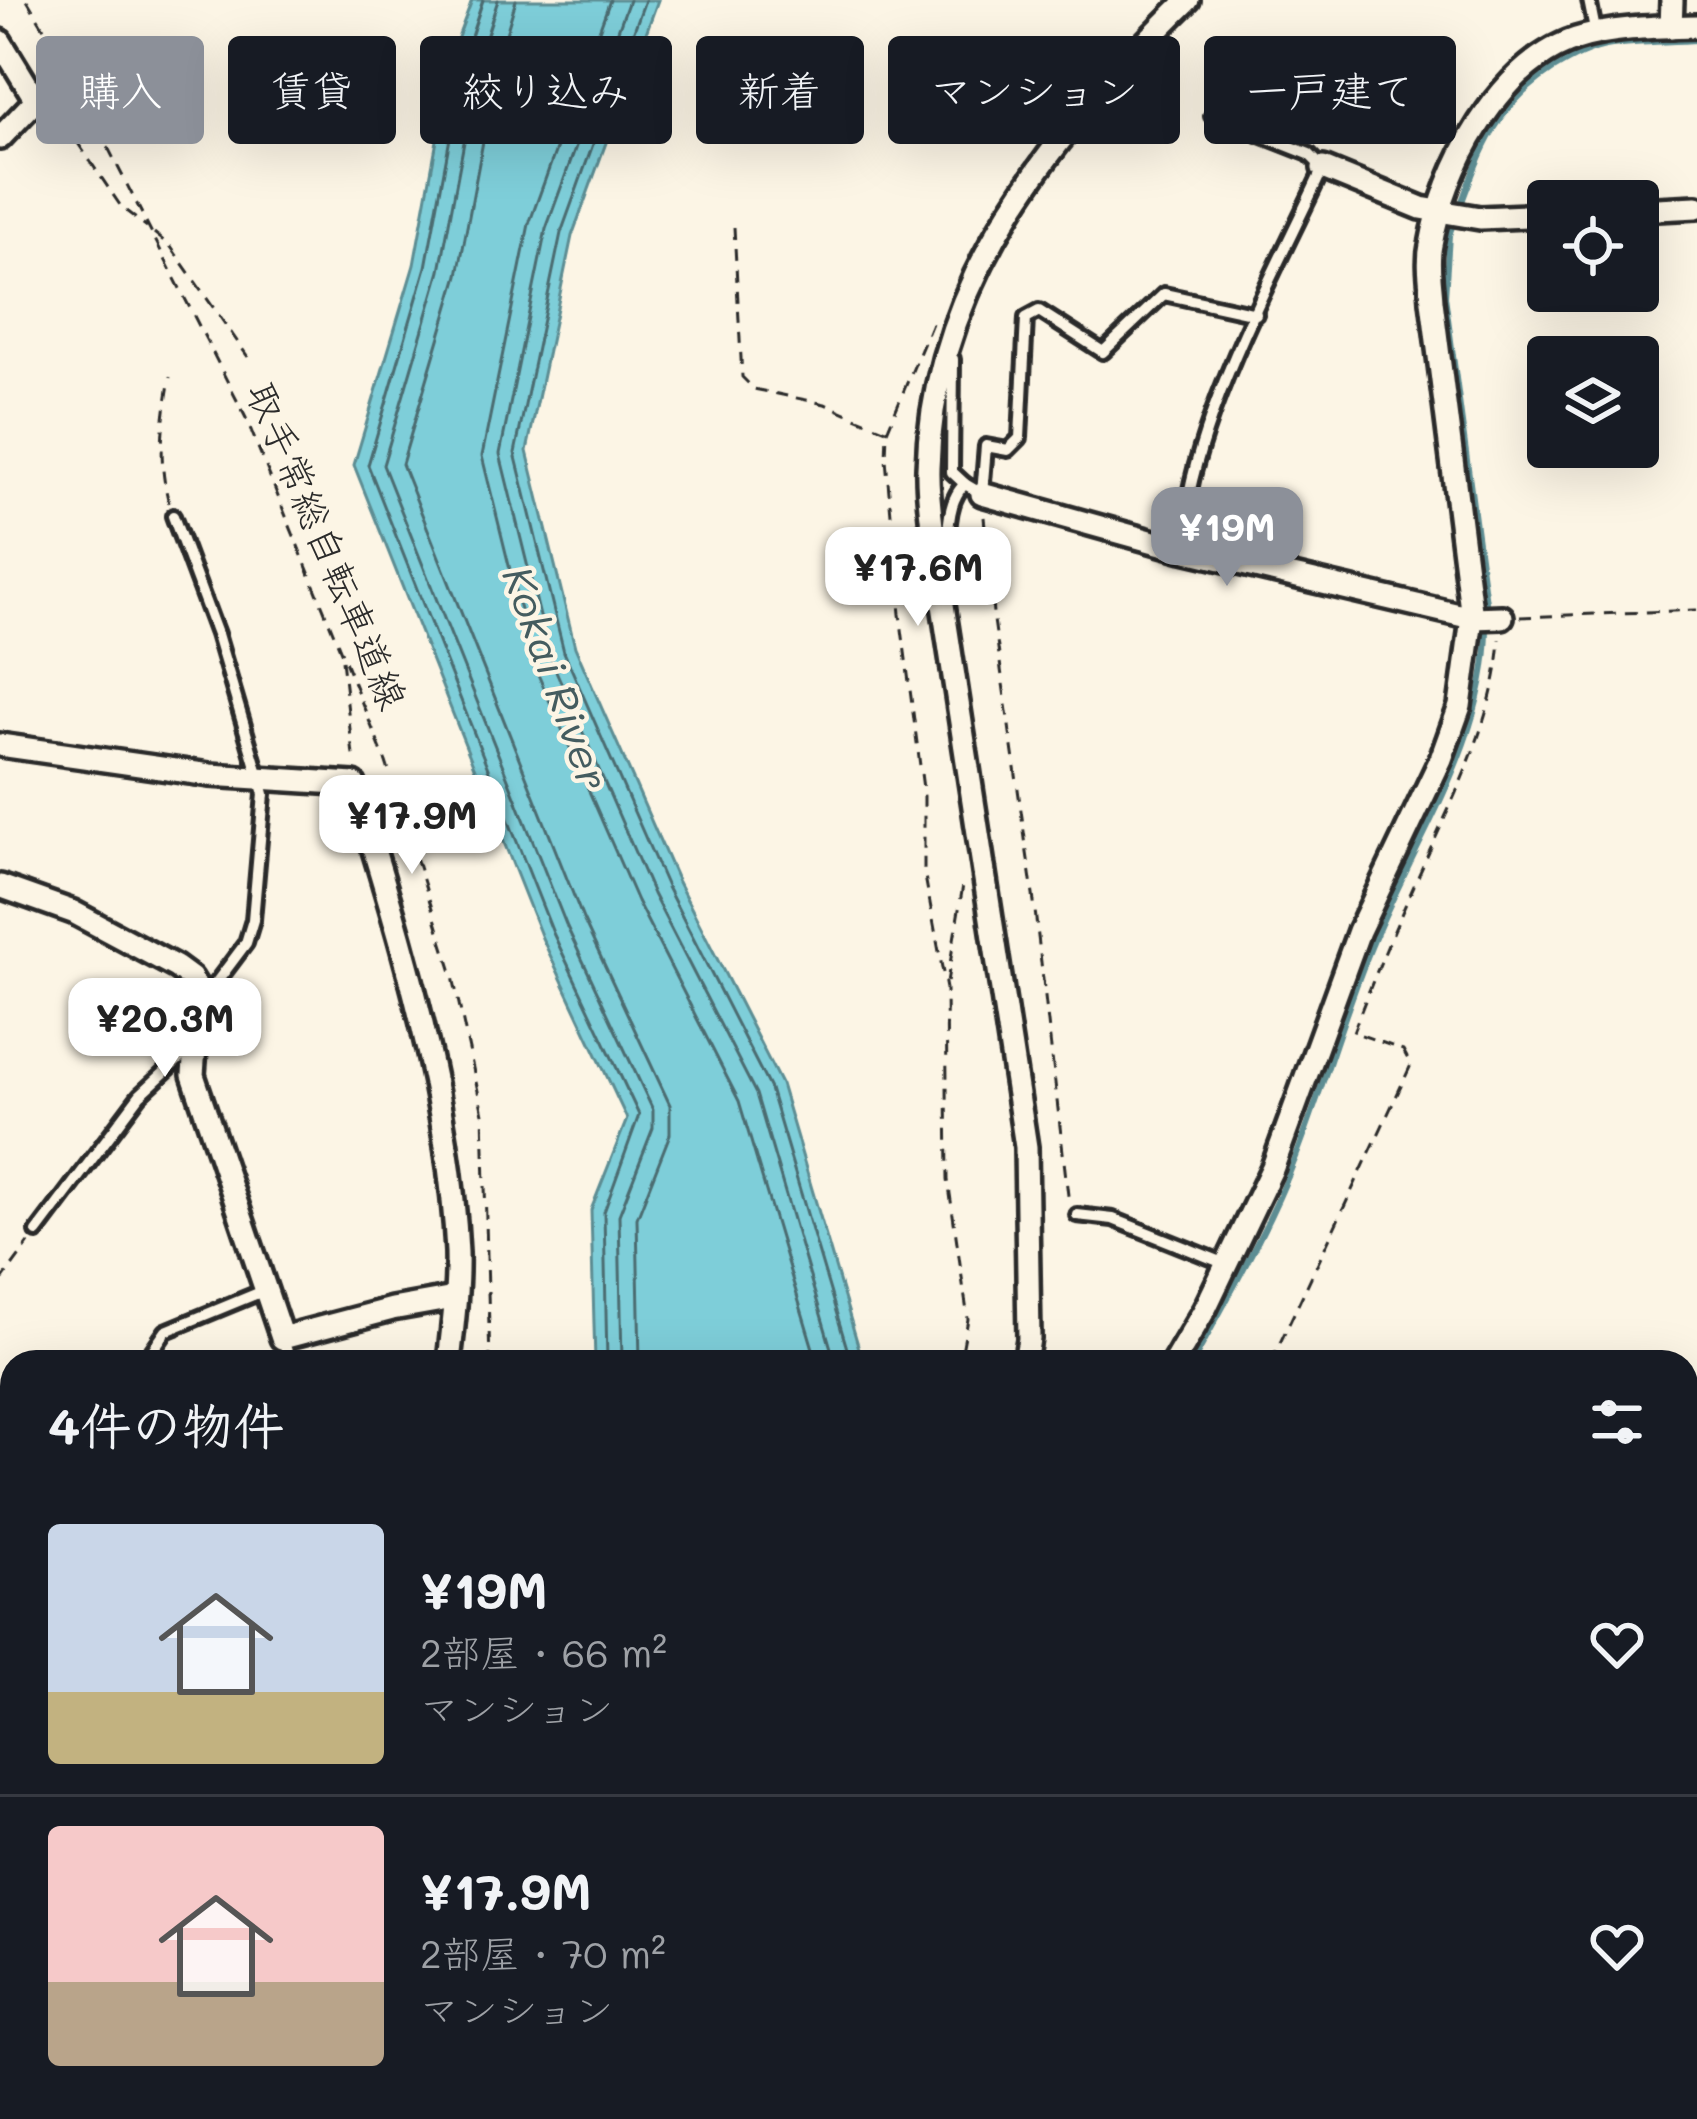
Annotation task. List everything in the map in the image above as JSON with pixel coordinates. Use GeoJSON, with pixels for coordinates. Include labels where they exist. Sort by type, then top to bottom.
{"type":"FeatureCollection","features":[{"type":"Feature","properties":{"kind":"street"},"geometry":{"type":"LineString","coordinates":[[1027,1350],[1026,1147],[927,469],[956,315],[981,259],[1071,125],[1116,70],[1188,0]]}},
{"type":"Feature","properties":{"kind":"street"},"geometry":{"type":"LineString","coordinates":[[1671,27],[1672,0]]}},
{"type":"Feature","properties":{"kind":"street"},"geometry":{"type":"LineString","coordinates":[[1180,1350],[1293,1122],[1359,931],[1441,760],[1488,618],[1432,301],[1430,250],[1450,213],[1490,105],[1533,64],[1572,40],[1596,34],[1697,26]]}},
{"type":"Feature","properties":{"kind":"street"},"geometry":{"type":"LineString","coordinates":[[0,41],[36,100],[0,138]]}},
{"type":"Feature","properties":{"kind":"street"},"geometry":{"type":"LineString","coordinates":[[1323,168],[1421,208],[1480,218],[1527,216]]}},
{"type":"Feature","properties":{"kind":"street"},"geometry":{"type":"LineString","coordinates":[[1659,209],[1697,207]]}},
{"type":"Feature","properties":{"kind":"street"},"geometry":{"type":"LineString","coordinates":[[974,489],[1183,550],[1488,618]]}},
{"type":"Feature","properties":{"kind":"street"},"geometry":{"type":"LineString","coordinates":[[0,745],[146,767],[355,784],[399,931],[430,1067],[452,1198],[457,1256],[450,1350]]}},
{"type":"Feature","properties":{"kind":"street"},"geometry":{"type":"LineString","coordinates":[[0,886],[73,912],[176,967],[200,991],[194,1075],[282,1337],[454,1298]]}},
{"type":"Feature","properties":{"kind":"lane"},"geometry":{"type":"LineString","coordinates":[[1589,0],[1596,34]]}},
{"type":"Feature","properties":{"kind":"lane"},"geometry":{"type":"LineString","coordinates":[[1183,550],[1183,519],[1216,405],[1323,168],[1310,154],[1284,144]]}},
{"type":"Feature","properties":{"kind":"lane"},"geometry":{"type":"LineString","coordinates":[[974,489],[986,446],[1008,450],[1020,438],[1026,318],[1040,311],[1103,352],[1165,294],[1256,314]]}},
{"type":"Feature","properties":{"kind":"lane"},"geometry":{"type":"LineString","coordinates":[[956,315],[952,472],[974,489]]}},
{"type":"Feature","properties":{"kind":"lane"},"geometry":{"type":"LineString","coordinates":[[949,644],[951,512],[954,494],[974,489]]}},
{"type":"Feature","properties":{"kind":"lane"},"geometry":{"type":"LineString","coordinates":[[173,516],[217,634],[262,779],[253,920],[247,943],[201,1004]]}},
{"type":"Feature","properties":{"kind":"lane"},"geometry":{"type":"LineString","coordinates":[[37,1232],[140,1095],[194,1045]]}},
{"type":"Feature","properties":{"kind":"lane"},"geometry":{"type":"LineString","coordinates":[[1077,1215],[1113,1219],[1226,1264]]}},
{"type":"Feature","properties":{"kind":"lane"},"geometry":{"type":"LineString","coordinates":[[153,1350],[166,1331],[263,1291]]}},
{"type":"Feature","properties":{"kind":"lane"},"geometry":{"type":"LineString","coordinates":[[282,1337],[287,1350]]}},
{"type":"Feature","properties":{"kind":"path","name":"取手常総自転車道線"},"geometry":{"type":"LineString","coordinates":[[27,0],[67,67],[246,418],[386,762],[452,972],[483,1114],[490,1350]]}},
{"type":"Feature","properties":{"kind":"path"},"geometry":{"type":"LineString","coordinates":[[79,144],[122,208],[171,247],[248,358]]}},
{"type":"Feature","properties":{"kind":"path"},"geometry":{"type":"LineString","coordinates":[[734,227],[742,377],[754,389],[824,404],[887,430]]}},
{"type":"Feature","properties":{"kind":"path"},"geometry":{"type":"LineString","coordinates":[[946,989],[924,871],[924,796],[899,614],[886,459],[887,430],[928,329],[943,310],[956,315]]}},
{"type":"Feature","properties":{"kind":"path"},"geometry":{"type":"LineString","coordinates":[[170,377],[160,442],[162,476],[173,516]]}},
{"type":"Feature","properties":{"kind":"path"},"geometry":{"type":"LineString","coordinates":[[974,489],[1034,902],[1067,1202],[1077,1215]]}},
{"type":"Feature","properties":{"kind":"path"},"geometry":{"type":"LineString","coordinates":[[1277,1350],[1412,1065],[1403,1050],[1353,1032],[1466,771],[1492,686],[1488,618],[1697,610]]}},
{"type":"Feature","properties":{"kind":"path"},"geometry":{"type":"LineString","coordinates":[[342,654],[355,784]]}},
{"type":"Feature","properties":{"kind":"path"},"geometry":{"type":"LineString","coordinates":[[962,1350],[968,1319],[948,1180],[946,989],[963,884]]}},
{"type":"Feature","properties":{"kind":"path"},"geometry":{"type":"LineString","coordinates":[[0,1282],[37,1232]]}},
{"type":"Feature","properties":{"kind":"water"},"geometry":{"type":"Polygon","coordinates":[[[472,0],[658,0],[645,36],[458,36],[472,0]]]}},
{"type":"Feature","properties":{"kind":"water","name":"Kokai River"},"geometry":{"type":"Polygon","coordinates":[[[436,144],[606,144],[572,236],[527,451],[575,647],[678,882],[781,1084],[859,1350],[595,1350],[591,1210],[627,1119],[542,938],[354,465],[414,265],[436,144]]]}},
{"type":"Feature","properties":{"kind":"waterway"},"geometry":{"type":"LineString","coordinates":[[1460,207],[1476,165],[1505,113],[1552,70],[1604,46],[1697,40]]}},
{"type":"Feature","properties":{"kind":"waterway"},"geometry":{"type":"LineString","coordinates":[[1455,219],[1449,235],[1445,296],[1487,610]]}},
{"type":"Feature","properties":{"kind":"waterway"},"geometry":{"type":"LineString","coordinates":[[1200,1350],[1285,1183],[1374,940],[1463,746],[1476,706],[1487,623]]}}]}
